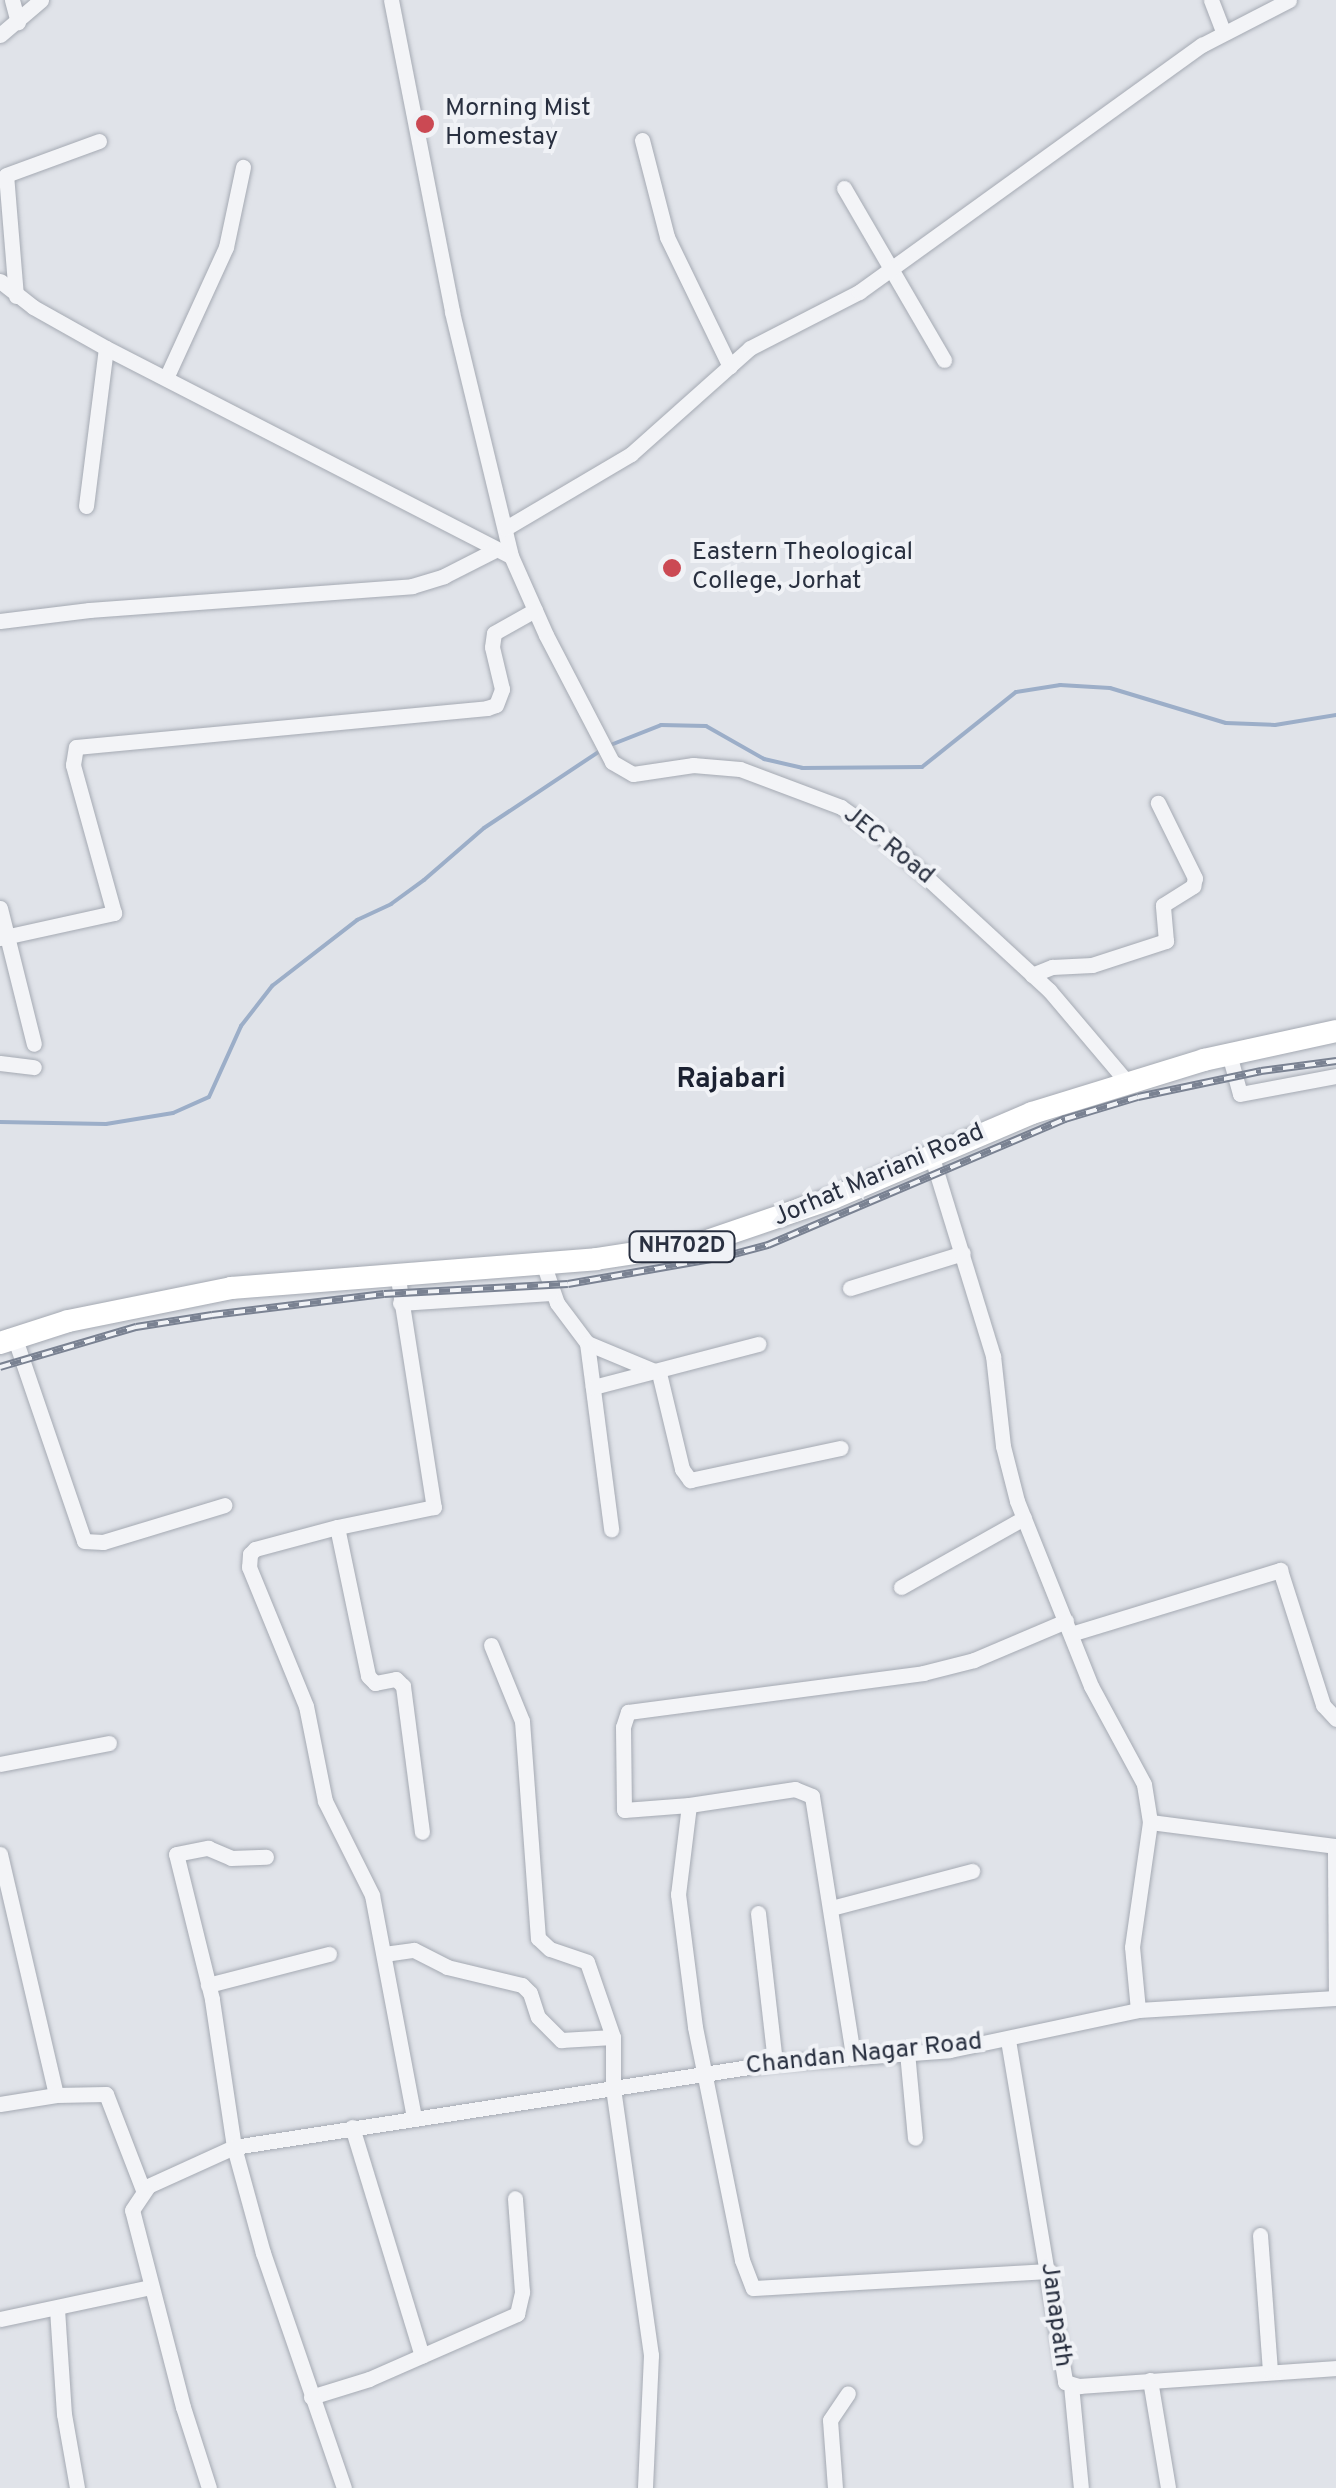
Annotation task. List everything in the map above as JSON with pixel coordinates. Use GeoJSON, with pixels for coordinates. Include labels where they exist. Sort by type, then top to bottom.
{"type":"FeatureCollection","features":[{"type":"Feature","properties":{"kind":"highway","name":"Jorhat Mariani Road"},"geometry":{"type":"LineString","coordinates":[[8,1341],[68,1321],[176,1297],[397,1272],[542,1264],[701,1244],[833,1198],[1017,1118],[1229,1054],[1336,1032]]}},
{"type":"Feature","properties":{"kind":"street"},"geometry":{"type":"LineString","coordinates":[[12,0],[18,22]]}},
{"type":"Feature","properties":{"kind":"street"},"geometry":{"type":"LineString","coordinates":[[0,35],[41,0]]}},
{"type":"Feature","properties":{"kind":"street","name":"JEC Road"},"geometry":{"type":"LineString","coordinates":[[391,0],[452,312],[512,556],[594,732],[612,762],[633,774],[694,766],[740,770],[841,807],[884,837],[1032,974],[1127,1082]]}},
{"type":"Feature","properties":{"kind":"street"},"geometry":{"type":"LineString","coordinates":[[1212,0],[1224,32]]}},
{"type":"Feature","properties":{"kind":"street"},"geometry":{"type":"LineString","coordinates":[[506,528],[631,454],[750,348],[830,310],[1224,32],[1289,0]]}},
{"type":"Feature","properties":{"kind":"street"},"geometry":{"type":"LineString","coordinates":[[642,140],[667,237],[730,368]]}},
{"type":"Feature","properties":{"kind":"street"},"geometry":{"type":"LineString","coordinates":[[16,296],[6,175],[99,141]]}},
{"type":"Feature","properties":{"kind":"street"},"geometry":{"type":"LineString","coordinates":[[167,376],[226,246],[243,168]]}},
{"type":"Feature","properties":{"kind":"street"},"geometry":{"type":"LineString","coordinates":[[844,188],[944,360]]}},
{"type":"Feature","properties":{"kind":"street"},"geometry":{"type":"LineString","coordinates":[[0,281],[16,296],[106,348],[512,556]]}},
{"type":"Feature","properties":{"kind":"street"},"geometry":{"type":"LineString","coordinates":[[86,506],[106,348]]}},
{"type":"Feature","properties":{"kind":"street"},"geometry":{"type":"LineString","coordinates":[[0,621],[412,586],[444,576],[495,550]]}},
{"type":"Feature","properties":{"kind":"street"},"geometry":{"type":"LineString","coordinates":[[4,936],[114,913],[72,764],[76,747],[487,708],[496,705],[502,689],[492,648],[494,633],[535,610]]}},
{"type":"Feature","properties":{"kind":"street"},"geometry":{"type":"LineString","coordinates":[[1032,974],[1052,967],[1092,965],[1166,941],[1164,904],[1193,886],[1195,878],[1158,803]]}},
{"type":"Feature","properties":{"kind":"street"},"geometry":{"type":"LineString","coordinates":[[0,908],[34,1044]]}},
{"type":"Feature","properties":{"kind":"street"},"geometry":{"type":"LineString","coordinates":[[1229,1054],[1237,1092],[1244,1095],[1336,1076]]}},
{"type":"Feature","properties":{"kind":"street"},"geometry":{"type":"LineString","coordinates":[[0,1063],[34,1068]]}},
{"type":"Feature","properties":{"kind":"street"},"geometry":{"type":"LineString","coordinates":[[931,1154],[993,1356],[1006,1462],[1024,1518],[1099,1704],[1144,1784],[1150,1822],[1132,1947],[1138,2010]]}},
{"type":"Feature","properties":{"kind":"street"},"geometry":{"type":"LineString","coordinates":[[850,1288],[963,1253]]}},
{"type":"Feature","properties":{"kind":"street"},"geometry":{"type":"LineString","coordinates":[[542,1264],[551,1293],[587,1343],[612,1529]]}},
{"type":"Feature","properties":{"kind":"street"},"geometry":{"type":"LineString","coordinates":[[397,1272],[434,1506],[255,1549],[250,1554],[249,1567],[306,1706],[324,1801],[368,1882],[414,2118]]}},
{"type":"Feature","properties":{"kind":"street"},"geometry":{"type":"LineString","coordinates":[[400,1303],[551,1293]]}},
{"type":"Feature","properties":{"kind":"street"},"geometry":{"type":"LineString","coordinates":[[8,1341],[84,1541],[103,1542],[225,1505]]}},
{"type":"Feature","properties":{"kind":"street"},"geometry":{"type":"LineString","coordinates":[[587,1343],[658,1373]]}},
{"type":"Feature","properties":{"kind":"street"},"geometry":{"type":"LineString","coordinates":[[593,1387],[758,1344]]}},
{"type":"Feature","properties":{"kind":"street"},"geometry":{"type":"LineString","coordinates":[[658,1373],[682,1470],[690,1480],[841,1448]]}},
{"type":"Feature","properties":{"kind":"street"},"geometry":{"type":"LineString","coordinates":[[901,1587],[1024,1518]]}},
{"type":"Feature","properties":{"kind":"street"},"geometry":{"type":"LineString","coordinates":[[337,1527],[368,1676],[375,1683],[396,1679],[404,1686],[422,1832]]}},
{"type":"Feature","properties":{"kind":"street"},"geometry":{"type":"LineString","coordinates":[[853,2055],[812,1796],[804,1789],[689,1806],[624,1810],[623,1727],[628,1712],[924,1673],[1069,1627],[1280,1570],[1323,1705],[1336,1719]]}},
{"type":"Feature","properties":{"kind":"street"},"geometry":{"type":"LineString","coordinates":[[491,1645],[522,1722],[538,1938],[550,1949],[587,1962],[613,2037],[613,2088],[651,2355],[645,2488]]}},
{"type":"Feature","properties":{"kind":"street"},"geometry":{"type":"LineString","coordinates":[[0,1764],[109,1743]]}},
{"type":"Feature","properties":{"kind":"street"},"geometry":{"type":"LineString","coordinates":[[689,1806],[678,1894],[704,2073],[742,2260],[753,2288],[1050,2271]]}},
{"type":"Feature","properties":{"kind":"street"},"geometry":{"type":"LineString","coordinates":[[1150,1822],[1336,1846]]}},
{"type":"Feature","properties":{"kind":"street","name":"Chandan Nagar Road"},"geometry":{"type":"LineString","coordinates":[[142,2190],[194,2161],[234,2147],[352,2127],[775,2063],[1008,2040],[1138,2010],[1336,1998],[1336,1846]]}},
{"type":"Feature","properties":{"kind":"street"},"geometry":{"type":"LineString","coordinates":[[266,1857],[230,1858],[208,1848],[176,1854],[175,1864],[208,1984],[234,2147],[311,2397],[344,2488]]}},
{"type":"Feature","properties":{"kind":"street"},"geometry":{"type":"LineString","coordinates":[[0,1854],[56,2095]]}},
{"type":"Feature","properties":{"kind":"street"},"geometry":{"type":"LineString","coordinates":[[831,1908],[972,1871]]}},
{"type":"Feature","properties":{"kind":"street"},"geometry":{"type":"LineString","coordinates":[[758,1913],[775,2063]]}},
{"type":"Feature","properties":{"kind":"street"},"geometry":{"type":"LineString","coordinates":[[384,1954],[414,1950],[447,1967],[522,1985],[530,1994],[538,2017],[561,2040],[613,2037]]}},
{"type":"Feature","properties":{"kind":"street"},"geometry":{"type":"LineString","coordinates":[[208,1984],[329,1954]]}},
{"type":"Feature","properties":{"kind":"street","name":"Janapath"},"geometry":{"type":"LineString","coordinates":[[1008,2040],[1050,2271],[1062,2372],[1071,2386],[1336,2368]]}},
{"type":"Feature","properties":{"kind":"street"},"geometry":{"type":"LineString","coordinates":[[907,2052],[915,2138]]}},
{"type":"Feature","properties":{"kind":"street"},"geometry":{"type":"LineString","coordinates":[[0,2104],[56,2095],[106,2094],[142,2190],[135,2199],[132,2221],[209,2488]]}},
{"type":"Feature","properties":{"kind":"street"},"geometry":{"type":"LineString","coordinates":[[352,2127],[422,2356]]}},
{"type":"Feature","properties":{"kind":"street"},"geometry":{"type":"LineString","coordinates":[[311,2397],[370,2379],[510,2318],[521,2308],[515,2198]]}},
{"type":"Feature","properties":{"kind":"street"},"geometry":{"type":"LineString","coordinates":[[1260,2234],[1270,2371]]}},
{"type":"Feature","properties":{"kind":"street"},"geometry":{"type":"LineString","coordinates":[[0,2319],[150,2286]]}},
{"type":"Feature","properties":{"kind":"street"},"geometry":{"type":"LineString","coordinates":[[57,2309],[64,2414],[77,2488]]}},
{"type":"Feature","properties":{"kind":"street"},"geometry":{"type":"LineString","coordinates":[[1150,2380],[1168,2488]]}},
{"type":"Feature","properties":{"kind":"street"},"geometry":{"type":"LineString","coordinates":[[1071,2386],[1082,2488]]}},
{"type":"Feature","properties":{"kind":"street"},"geometry":{"type":"LineString","coordinates":[[835,2488],[830,2420],[848,2394]]}},
{"type":"Feature","properties":{"kind":"waterway"},"geometry":{"type":"LineString","coordinates":[[608,746],[661,725],[706,726],[764,759],[802,768],[922,767],[1016,692],[1060,685],[1110,688],[1226,723],[1275,725],[1336,715]]}},
{"type":"Feature","properties":{"kind":"waterway"},"geometry":{"type":"LineString","coordinates":[[0,1122],[106,1124],[173,1113],[209,1097],[241,1026],[272,986],[357,920],[391,904],[424,880],[484,828],[600,751]]}},
{"type":"Feature","properties":{"kind":"railway"},"geometry":{"type":"LineString","coordinates":[[0,1367],[136,1327],[212,1315],[384,1294],[568,1284],[723,1257],[768,1245],[1065,1119],[1138,1097],[1261,1071],[1336,1061]]}},
{"type":"Feature","properties":{"kind":"place","name":"Morning Mist Homestay"},"geometry":{"type":"Point","coordinates":[425,124]}},
{"type":"Feature","properties":{"kind":"place","name":"Eastern Theological College, Jorhat"},"geometry":{"type":"Point","coordinates":[672,568]}},
{"type":"Feature","properties":{"kind":"district","name":"Rajabari"},"geometry":{"type":"Point","coordinates":[731,1080]}}]}
